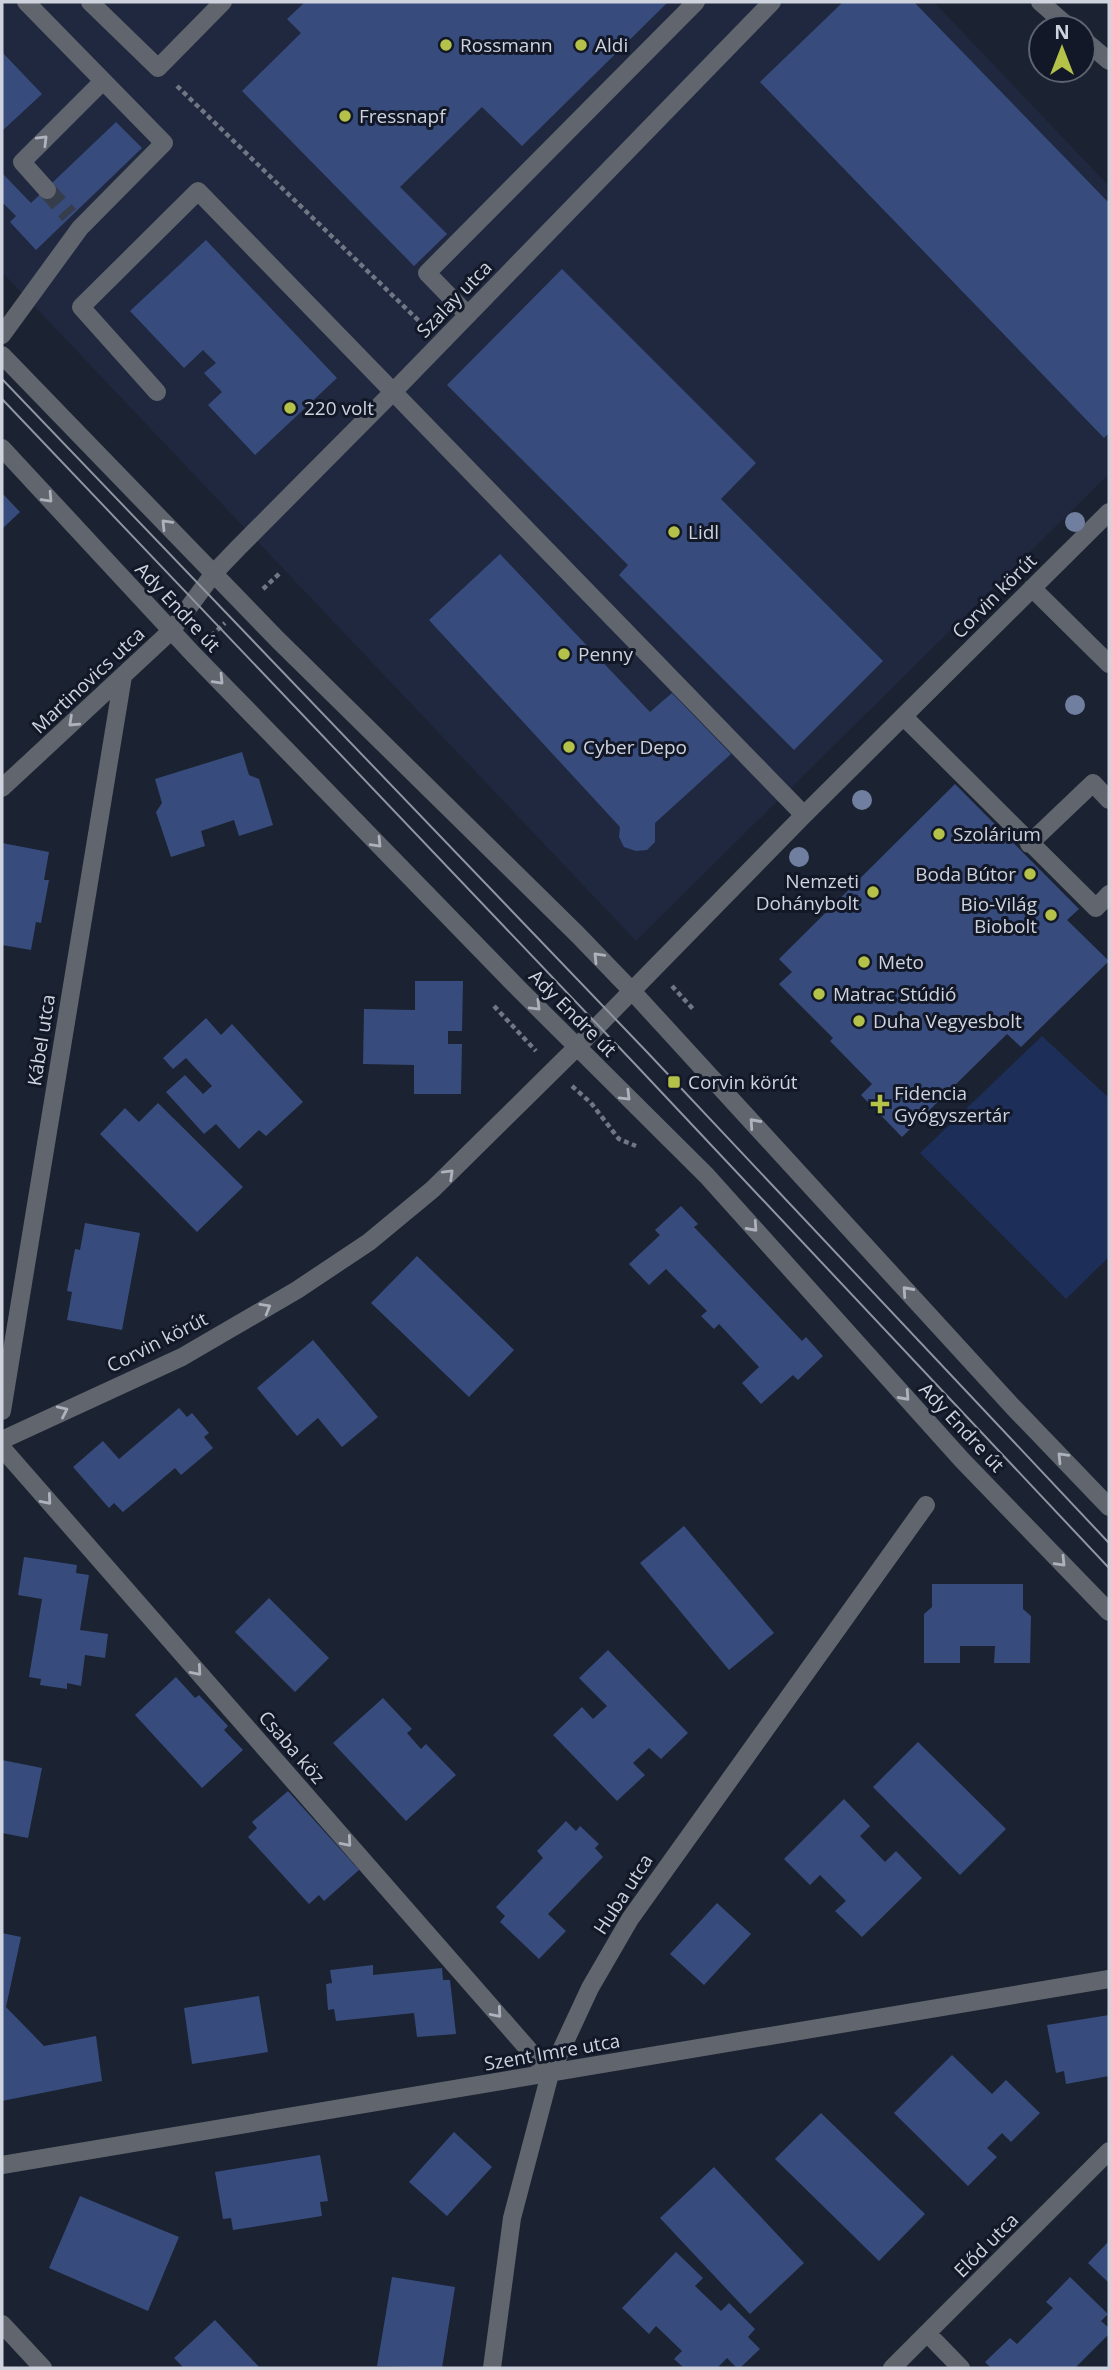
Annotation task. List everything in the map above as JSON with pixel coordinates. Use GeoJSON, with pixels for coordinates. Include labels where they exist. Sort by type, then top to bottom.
{"type":"FeatureCollection","features":[{"type":"Feature","properties":{"kind":"street"},"geometry":{"type":"LineString","coordinates":[[2,335],[74,222],[164,143],[26,2]]}},
{"type":"Feature","properties":{"kind":"street"},"geometry":{"type":"LineString","coordinates":[[98,4],[158,68],[223,2]]}},
{"type":"Feature","properties":{"kind":"street"},"geometry":{"type":"LineString","coordinates":[[468,315],[427,274],[696,2]]}},
{"type":"Feature","properties":{"kind":"street","name":"Szalay utca"},"geometry":{"type":"LineString","coordinates":[[172,630],[214,573],[772,2]]}},
{"type":"Feature","properties":{"kind":"street"},"geometry":{"type":"LineString","coordinates":[[1040,2],[1054,14]]}},
{"type":"Feature","properties":{"kind":"street"},"geometry":{"type":"LineString","coordinates":[[47,190],[22,162],[103,81]]}},
{"type":"Feature","properties":{"kind":"street"},"geometry":{"type":"LineString","coordinates":[[157,392],[81,307],[198,191],[804,815]]}},
{"type":"Feature","properties":{"kind":"street"},"geometry":{"type":"LineString","coordinates":[[2,355],[278,640],[578,935],[1013,1407],[1109,1507]]}},
{"type":"Feature","properties":{"kind":"street","name":"Ady Endre út"},"geometry":{"type":"LineString","coordinates":[[2,448],[172,630],[577,1047],[707,1176],[962,1460],[1109,1612]]}},
{"type":"Feature","properties":{"kind":"street","name":"Corvin körút"},"geometry":{"type":"LineString","coordinates":[[2,1440],[182,1357],[297,1290],[369,1241],[433,1189],[1109,512]]}},
{"type":"Feature","properties":{"kind":"street"},"geometry":{"type":"LineString","coordinates":[[1032,588],[1109,664]]}},
{"type":"Feature","properties":{"kind":"street","name":"Martinovics utca"},"geometry":{"type":"LineString","coordinates":[[2,788],[172,630]]}},
{"type":"Feature","properties":{"kind":"street","name":"Kábel utca"},"geometry":{"type":"LineString","coordinates":[[2,1411],[122,676]]}},
{"type":"Feature","properties":{"kind":"street"},"geometry":{"type":"LineString","coordinates":[[904,717],[1096,908],[1109,894]]}},
{"type":"Feature","properties":{"kind":"street"},"geometry":{"type":"LineString","coordinates":[[1029,844],[1093,783],[1109,800]]}},
{"type":"Feature","properties":{"kind":"street","name":"Csaba köz"},"geometry":{"type":"LineString","coordinates":[[2,1448],[550,2074]]}},
{"type":"Feature","properties":{"kind":"street","name":"Huba utca"},"geometry":{"type":"LineString","coordinates":[[492,2368],[512,2218],[550,2074],[590,1988],[630,1919],[926,1505]]}},
{"type":"Feature","properties":{"kind":"street","name":"Szent Imre utca"},"geometry":{"type":"LineString","coordinates":[[2,2165],[1109,1979]]}},
{"type":"Feature","properties":{"kind":"street","name":"Előd utca"},"geometry":{"type":"LineString","coordinates":[[892,2368],[1109,2151]]}},
{"type":"Feature","properties":{"kind":"street"},"geometry":{"type":"LineString","coordinates":[[2,2325],[43,2368]]}},
{"type":"Feature","properties":{"kind":"street"},"geometry":{"type":"LineString","coordinates":[[927,2333],[961,2368]]}},
{"type":"Feature","properties":{"kind":"path"},"geometry":{"type":"LineString","coordinates":[[158,68],[441,342]]}},
{"type":"Feature","properties":{"kind":"path"},"geometry":{"type":"LineString","coordinates":[[263,589],[280,573]]}},
{"type":"Feature","properties":{"kind":"shaded area"},"geometry":{"type":"Polygon","coordinates":[[[2,2],[934,2],[1109,186],[1109,474],[636,941],[2,272],[2,2]]]}},
{"type":"Feature","properties":{"kind":"shaded area"},"geometry":{"type":"Polygon","coordinates":[[[1042,1036],[1109,1098],[1109,1257],[1066,1299],[920,1153],[1042,1036]]]}},
{"type":"Feature","properties":{"kind":"building"},"geometry":{"type":"Polygon","coordinates":[[[305,2],[668,2],[522,146],[482,107],[400,187],[447,234],[414,266],[242,91],[301,33],[287,19],[305,2]]]}},
{"type":"Feature","properties":{"kind":"building"},"geometry":{"type":"Polygon","coordinates":[[[843,2],[914,2],[1109,203],[1109,433],[1104,438],[760,82],[843,2]]]}},
{"type":"Feature","properties":{"kind":"building"},"geometry":{"type":"Polygon","coordinates":[[[2,52],[42,94],[2,131],[2,52]]]}},
{"type":"Feature","properties":{"kind":"building"},"geometry":{"type":"Polygon","coordinates":[[[116,122],[142,148],[36,250],[10,222],[16,216],[2,202],[2,173],[31,203],[116,122]]]}},
{"type":"Feature","properties":{"kind":"building"},"geometry":{"type":"Polygon","coordinates":[[[206,240],[337,378],[255,455],[208,405],[222,392],[204,373],[216,363],[203,350],[184,368],[130,311],[206,240]]]}},
{"type":"Feature","properties":{"kind":"building","name":"Lidl"},"geometry":{"type":"Polygon","coordinates":[[[562,269],[756,463],[721,499],[883,661],[794,750],[619,575],[628,565],[447,385],[562,269]]]}},
{"type":"Feature","properties":{"kind":"building"},"geometry":{"type":"Polygon","coordinates":[[[2,493],[20,512],[2,529],[2,493]]]}},
{"type":"Feature","properties":{"kind":"building"},"geometry":{"type":"Polygon","coordinates":[[[500,554],[650,712],[672,693],[731,754],[655,823],[655,842],[647,850],[636,851],[624,847],[619,837],[620,827],[429,620],[500,554]]]}},
{"type":"Feature","properties":{"kind":"building"},"geometry":{"type":"Polygon","coordinates":[[[242,752],[249,775],[259,779],[273,825],[239,836],[234,820],[201,831],[205,846],[171,857],[156,812],[162,803],[155,779],[242,752]]]}},
{"type":"Feature","properties":{"kind":"building"},"geometry":{"type":"Polygon","coordinates":[[[955,784],[1079,909],[1067,920],[1109,961],[1021,1047],[1007,1034],[902,1137],[861,1095],[872,1084],[830,1041],[833,1038],[779,984],[792,972],[779,959],[955,784]]]}},
{"type":"Feature","properties":{"kind":"building"},"geometry":{"type":"Polygon","coordinates":[[[2,843],[49,852],[44,880],[49,880],[41,923],[36,922],[31,950],[2,945],[2,843]]]}},
{"type":"Feature","properties":{"kind":"building"},"geometry":{"type":"Polygon","coordinates":[[[415,981],[463,981],[462,1031],[448,1031],[448,1044],[462,1044],[461,1094],[414,1094],[414,1065],[363,1064],[364,1009],[415,1010],[415,981]]]}},
{"type":"Feature","properties":{"kind":"building"},"geometry":{"type":"Polygon","coordinates":[[[206,1018],[221,1035],[232,1024],[303,1102],[266,1136],[259,1130],[239,1149],[216,1124],[204,1134],[166,1092],[185,1075],[203,1094],[212,1086],[186,1058],[173,1069],[163,1058],[206,1018]]]}},
{"type":"Feature","properties":{"kind":"building"},"geometry":{"type":"Polygon","coordinates":[[[158,1103],[243,1187],[197,1232],[100,1134],[125,1108],[139,1122],[158,1103]]]}},
{"type":"Feature","properties":{"kind":"building"},"geometry":{"type":"Polygon","coordinates":[[[681,1206],[698,1224],[694,1227],[802,1341],[806,1337],[823,1356],[798,1380],[793,1375],[761,1404],[742,1383],[759,1367],[719,1324],[714,1329],[701,1316],[707,1311],[666,1269],[649,1285],[629,1264],[660,1235],[655,1230],[681,1206]]]}},
{"type":"Feature","properties":{"kind":"building"},"geometry":{"type":"Polygon","coordinates":[[[85,1223],[140,1233],[122,1330],[67,1320],[72,1292],[67,1291],[75,1249],[80,1250],[85,1223]]]}},
{"type":"Feature","properties":{"kind":"building"},"geometry":{"type":"Polygon","coordinates":[[[417,1256],[514,1350],[469,1397],[371,1303],[417,1256]]]}},
{"type":"Feature","properties":{"kind":"building"},"geometry":{"type":"Polygon","coordinates":[[[313,1340],[378,1417],[342,1447],[318,1418],[297,1436],[257,1388],[313,1340]]]}},
{"type":"Feature","properties":{"kind":"building"},"geometry":{"type":"Polygon","coordinates":[[[179,1408],[187,1417],[192,1413],[209,1433],[204,1437],[213,1448],[181,1475],[175,1468],[123,1512],[114,1503],[109,1508],[73,1467],[103,1441],[119,1459],[179,1408]]]}},
{"type":"Feature","properties":{"kind":"building"},"geometry":{"type":"Polygon","coordinates":[[[684,1526],[774,1633],[729,1670],[640,1563],[684,1526]]]}},
{"type":"Feature","properties":{"kind":"building"},"geometry":{"type":"Polygon","coordinates":[[[24,1557],[77,1565],[76,1573],[89,1575],[80,1630],[108,1634],[105,1658],[85,1655],[81,1686],[67,1683],[67,1689],[40,1685],[41,1679],[29,1677],[42,1599],[18,1595],[24,1557]]]}},
{"type":"Feature","properties":{"kind":"building"},"geometry":{"type":"Polygon","coordinates":[[[932,1584],[1023,1584],[1023,1609],[1031,1616],[1030,1663],[994,1663],[995,1646],[960,1646],[960,1663],[924,1663],[924,1614],[932,1607],[932,1584]]]}},
{"type":"Feature","properties":{"kind":"building"},"geometry":{"type":"Polygon","coordinates":[[[269,1598],[329,1658],[295,1692],[235,1632],[269,1598]]]}},
{"type":"Feature","properties":{"kind":"building"},"geometry":{"type":"Polygon","coordinates":[[[608,1650],[688,1733],[661,1759],[649,1748],[633,1763],[645,1775],[617,1801],[553,1735],[582,1707],[593,1719],[607,1706],[579,1678],[608,1650]]]}},
{"type":"Feature","properties":{"kind":"building"},"geometry":{"type":"Polygon","coordinates":[[[176,1677],[195,1698],[199,1695],[228,1726],[224,1730],[243,1750],[202,1788],[135,1715],[176,1677]]]}},
{"type":"Feature","properties":{"kind":"building"},"geometry":{"type":"Polygon","coordinates":[[[383,1698],[412,1729],[407,1733],[421,1749],[426,1744],[456,1775],[406,1821],[333,1743],[383,1698]]]}},
{"type":"Feature","properties":{"kind":"building"},"geometry":{"type":"Polygon","coordinates":[[[918,1742],[1006,1829],[960,1875],[873,1787],[918,1742]]]}},
{"type":"Feature","properties":{"kind":"building"},"geometry":{"type":"Polygon","coordinates":[[[2,1760],[42,1768],[28,1838],[2,1833],[2,1760]]]}},
{"type":"Feature","properties":{"kind":"building"},"geometry":{"type":"Polygon","coordinates":[[[288,1791],[359,1870],[324,1901],[319,1895],[309,1904],[248,1837],[257,1828],[252,1822],[288,1791]]]}},
{"type":"Feature","properties":{"kind":"building"},"geometry":{"type":"Polygon","coordinates":[[[844,1799],[870,1826],[860,1836],[885,1862],[896,1851],[922,1878],[862,1937],[835,1911],[846,1901],[820,1875],[810,1885],[784,1859],[844,1799]]]}},
{"type":"Feature","properties":{"kind":"building"},"geometry":{"type":"Polygon","coordinates":[[[566,1821],[576,1831],[580,1826],[599,1844],[595,1848],[603,1857],[548,1914],[566,1931],[539,1959],[500,1922],[505,1916],[496,1907],[543,1858],[537,1851],[566,1821]]]}},
{"type":"Feature","properties":{"kind":"building"},"geometry":{"type":"Polygon","coordinates":[[[717,1903],[751,1934],[704,1985],[670,1954],[717,1903]]]}},
{"type":"Feature","properties":{"kind":"building"},"geometry":{"type":"Polygon","coordinates":[[[2,1933],[21,1937],[6,2007],[44,2046],[96,2036],[102,2081],[2,2101],[2,1933]]]}},
{"type":"Feature","properties":{"kind":"building"},"geometry":{"type":"Polygon","coordinates":[[[373,1965],[373,1975],[442,1968],[443,1980],[450,1980],[456,2034],[417,2037],[414,2013],[336,2021],[334,2009],[328,2010],[326,1984],[332,1983],[330,1970],[373,1965]]]}},
{"type":"Feature","properties":{"kind":"building"},"geometry":{"type":"Polygon","coordinates":[[[259,1996],[268,2052],[192,2064],[184,2008],[259,1996]]]}},
{"type":"Feature","properties":{"kind":"building"},"geometry":{"type":"Polygon","coordinates":[[[1109,2015],[1109,2076],[1066,2084],[1064,2071],[1056,2073],[1047,2025],[1109,2015]]]}},
{"type":"Feature","properties":{"kind":"building"},"geometry":{"type":"Polygon","coordinates":[[[952,2055],[992,2094],[1006,2080],[1040,2113],[1011,2142],[1002,2133],[987,2148],[997,2157],[968,2186],[894,2113],[952,2055]]]}},
{"type":"Feature","properties":{"kind":"building"},"geometry":{"type":"Polygon","coordinates":[[[821,2113],[925,2214],[879,2261],[775,2159],[821,2113]]]}},
{"type":"Feature","properties":{"kind":"building"},"geometry":{"type":"Polygon","coordinates":[[[454,2132],[492,2167],[447,2216],[409,2182],[454,2132]]]}},
{"type":"Feature","properties":{"kind":"building"},"geometry":{"type":"Polygon","coordinates":[[[320,2155],[328,2201],[320,2202],[322,2216],[233,2230],[231,2218],[223,2219],[215,2172],[320,2155]]]}},
{"type":"Feature","properties":{"kind":"building"},"geometry":{"type":"Polygon","coordinates":[[[714,2167],[804,2263],[750,2314],[660,2218],[714,2167]]]}},
{"type":"Feature","properties":{"kind":"building"},"geometry":{"type":"Polygon","coordinates":[[[80,2196],[179,2237],[148,2311],[49,2268],[80,2196]]]}},
{"type":"Feature","properties":{"kind":"building"},"geometry":{"type":"Polygon","coordinates":[[[1109,2241],[1109,2283],[1088,2263],[1109,2241]]]}},
{"type":"Feature","properties":{"kind":"building"},"geometry":{"type":"Polygon","coordinates":[[[676,2252],[703,2278],[695,2286],[721,2311],[729,2303],[755,2329],[748,2337],[760,2349],[740,2368],[727,2358],[717,2368],[684,2368],[674,2359],[682,2351],[656,2326],[649,2334],[622,2308],[676,2252]]]}},
{"type":"Feature","properties":{"kind":"building"},"geometry":{"type":"Polygon","coordinates":[[[392,2277],[455,2287],[442,2368],[377,2366],[392,2277]]]}},
{"type":"Feature","properties":{"kind":"building"},"geometry":{"type":"Polygon","coordinates":[[[1070,2277],[1108,2314],[1101,2321],[1109,2328],[1109,2334],[1075,2368],[991,2368],[985,2362],[1010,2338],[1017,2344],[1053,2308],[1046,2302],[1070,2277]]]}},
{"type":"Feature","properties":{"kind":"building"},"geometry":{"type":"Polygon","coordinates":[[[215,2320],[260,2368],[184,2368],[174,2358],[215,2320]]]}},
{"type":"Feature","properties":{"kind":"tunnel"},"geometry":{"type":"LineString","coordinates":[[47,190],[69,215]]}},
{"type":"Feature","properties":{"kind":"tram line"},"geometry":{"type":"LineString","coordinates":[[2,379],[647,1052],[1109,1543]]}},
{"type":"Feature","properties":{"kind":"tram line"},"geometry":{"type":"LineString","coordinates":[[2,399],[634,1063],[1109,1568]]}},
{"type":"Feature","properties":{"kind":"place","name":"Rossmann"},"geometry":{"type":"Point","coordinates":[446,45]}},
{"type":"Feature","properties":{"kind":"place","name":"Aldi"},"geometry":{"type":"Point","coordinates":[581,45]}},
{"type":"Feature","properties":{"kind":"place","name":"Fressnapf"},"geometry":{"type":"Point","coordinates":[345,116]}},
{"type":"Feature","properties":{"kind":"place","name":"220 volt"},"geometry":{"type":"Point","coordinates":[290,408]}},
{"type":"Feature","properties":{"kind":"place","name":"Lidl"},"geometry":{"type":"Point","coordinates":[674,532]}},
{"type":"Feature","properties":{"kind":"place","name":"Penny"},"geometry":{"type":"Point","coordinates":[564,654]}},
{"type":"Feature","properties":{"kind":"place","name":"Cyber Depo"},"geometry":{"type":"Point","coordinates":[569,747]}},
{"type":"Feature","properties":{"kind":"place","name":"Szolárium"},"geometry":{"type":"Point","coordinates":[939,834]}},
{"type":"Feature","properties":{"kind":"place","name":"Boda Bútor"},"geometry":{"type":"Point","coordinates":[1030,874]}},
{"type":"Feature","properties":{"kind":"place","name":"Nemzeti Dohánybolt"},"geometry":{"type":"Point","coordinates":[873,892]}},
{"type":"Feature","properties":{"kind":"place","name":"Bio-Világ Biobolt"},"geometry":{"type":"Point","coordinates":[1051,915]}},
{"type":"Feature","properties":{"kind":"place","name":"Meto"},"geometry":{"type":"Point","coordinates":[864,962]}},
{"type":"Feature","properties":{"kind":"place","name":"Matrac Stúdió"},"geometry":{"type":"Point","coordinates":[819,994]}},
{"type":"Feature","properties":{"kind":"place","name":"Duha Vegyesbolt"},"geometry":{"type":"Point","coordinates":[859,1021]}},
{"type":"Feature","properties":{"kind":"place","name":"Corvin körút"},"geometry":{"type":"Point","coordinates":[674,1082]}},
{"type":"Feature","properties":{"kind":"place","name":"Fidencia Gyógyszertár"},"geometry":{"type":"Point","coordinates":[880,1104]}}]}
